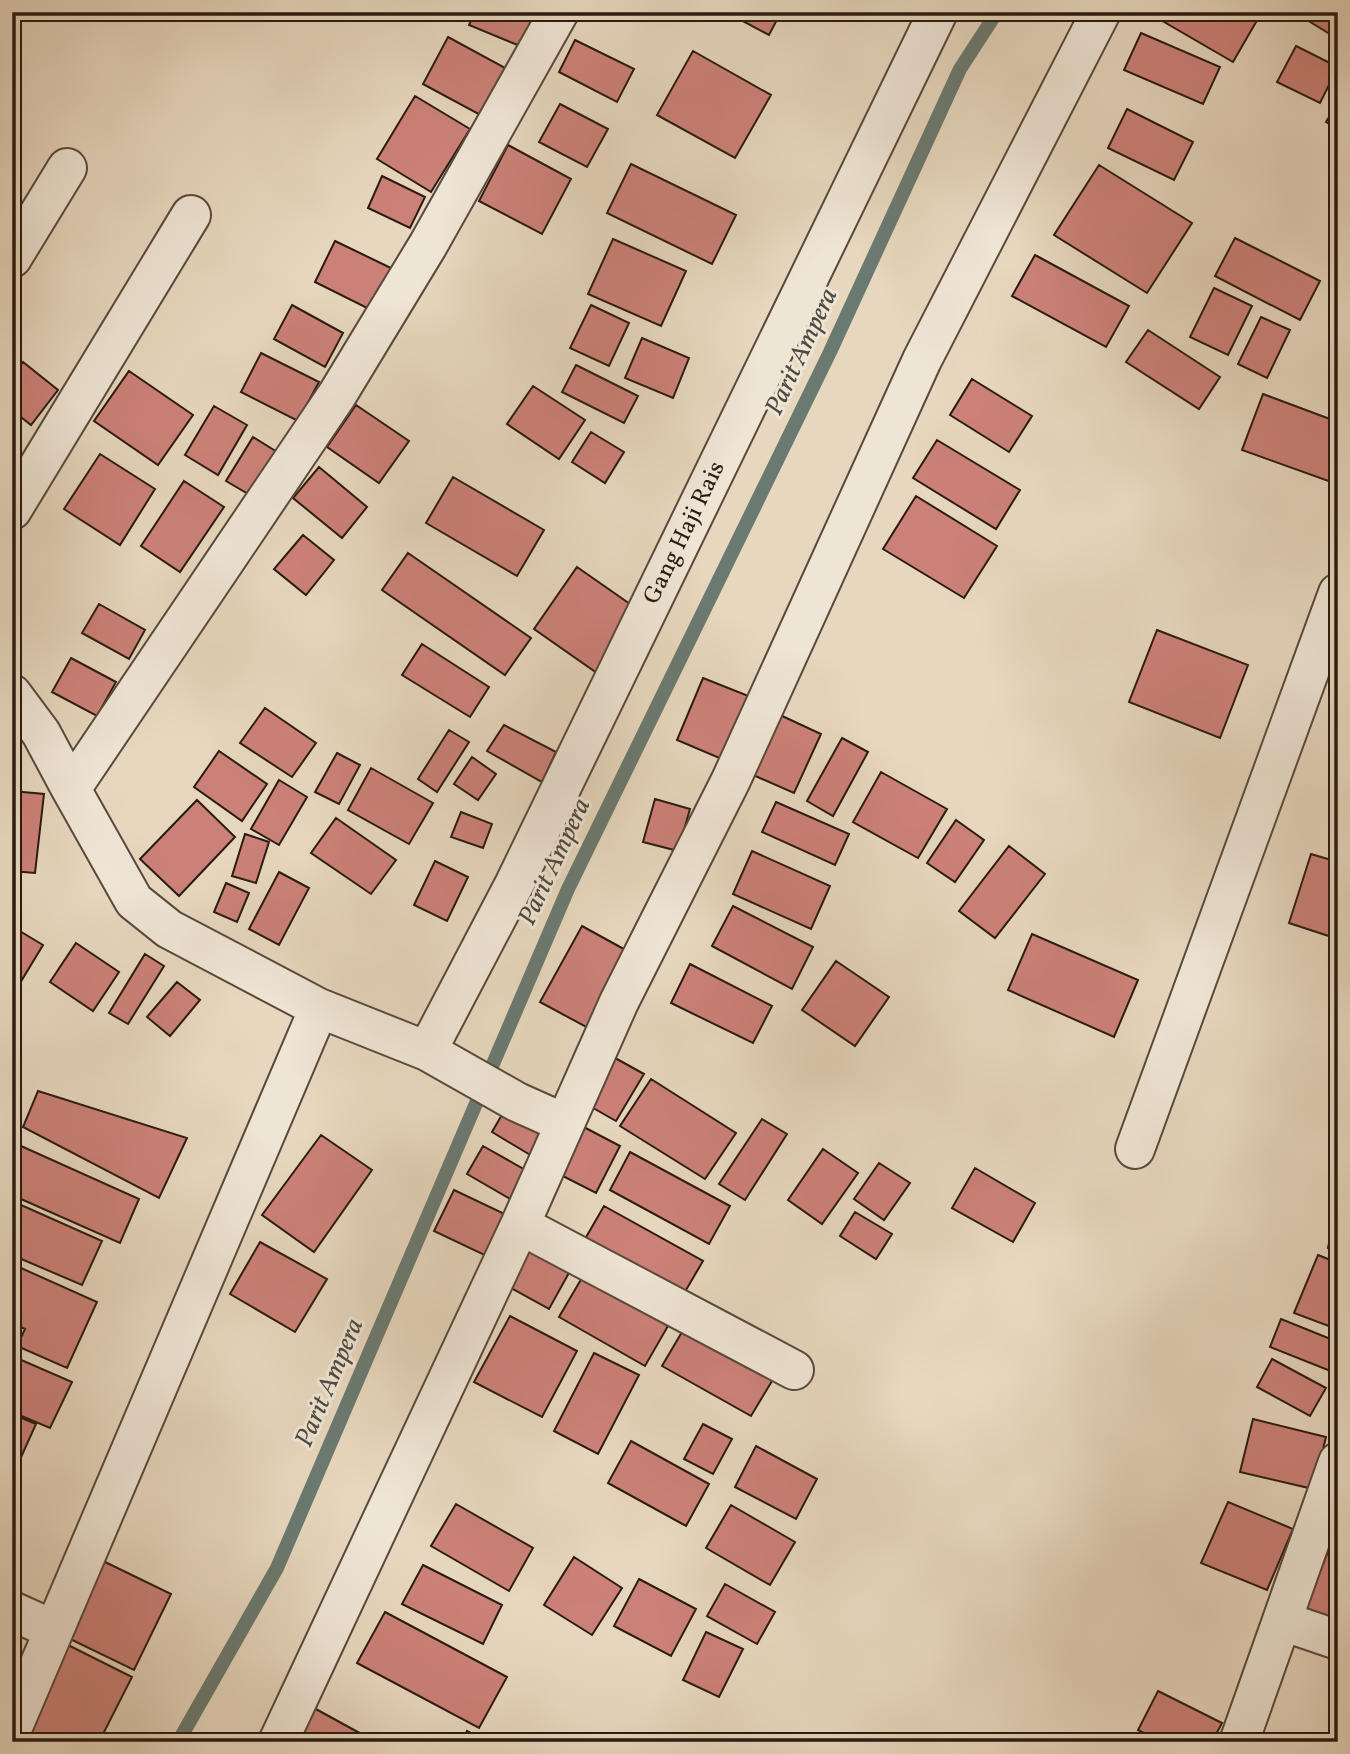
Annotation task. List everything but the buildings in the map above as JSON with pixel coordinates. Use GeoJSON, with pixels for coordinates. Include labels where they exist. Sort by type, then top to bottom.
{"type":"FeatureCollection","features":[{"type":"Feature","properties":{"kind":"street"},"geometry":{"type":"LineString","coordinates":[[72,789],[337,395],[428,245],[559,12]]}},
{"type":"Feature","properties":{"kind":"street","name":"Gang Haji Rais"},"geometry":{"type":"LineString","coordinates":[[439,1059],[514,885],[937,12]]}},
{"type":"Feature","properties":{"kind":"street"},"geometry":{"type":"LineString","coordinates":[[278,1742],[520,1225],[619,1002],[731,780],[922,360],[1101,12]]}},
{"type":"Feature","properties":{"kind":"street"},"geometry":{"type":"LineString","coordinates":[[12,258],[67,168]]}},
{"type":"Feature","properties":{"kind":"street"},"geometry":{"type":"LineString","coordinates":[[12,510],[191,215]]}},
{"type":"Feature","properties":{"kind":"street"},"geometry":{"type":"LineString","coordinates":[[1135,1149],[1338,593]]}},
{"type":"Feature","properties":{"kind":"street"},"geometry":{"type":"LineString","coordinates":[[12,694],[41,733],[134,901],[169,929],[319,1008],[439,1059],[517,1102],[564,1124]]}},
{"type":"Feature","properties":{"kind":"street"},"geometry":{"type":"LineString","coordinates":[[12,1728],[319,1008]]}},
{"type":"Feature","properties":{"kind":"street"},"geometry":{"type":"LineString","coordinates":[[520,1225],[794,1370]]}},
{"type":"Feature","properties":{"kind":"street"},"geometry":{"type":"LineString","coordinates":[[1239,1742],[1338,1462]]}},
{"type":"Feature","properties":{"kind":"street"},"geometry":{"type":"LineString","coordinates":[[12,1611],[54,1630]]}},
{"type":"Feature","properties":{"kind":"street"},"geometry":{"type":"LineString","coordinates":[[1282,1621],[1338,1640]]}},
{"type":"Feature","properties":{"kind":"waterway","name":"Parit Ampera"},"geometry":{"type":"LineString","coordinates":[[178,1742],[277,1568],[568,889],[830,352],[960,69],[997,12]]}}]}
